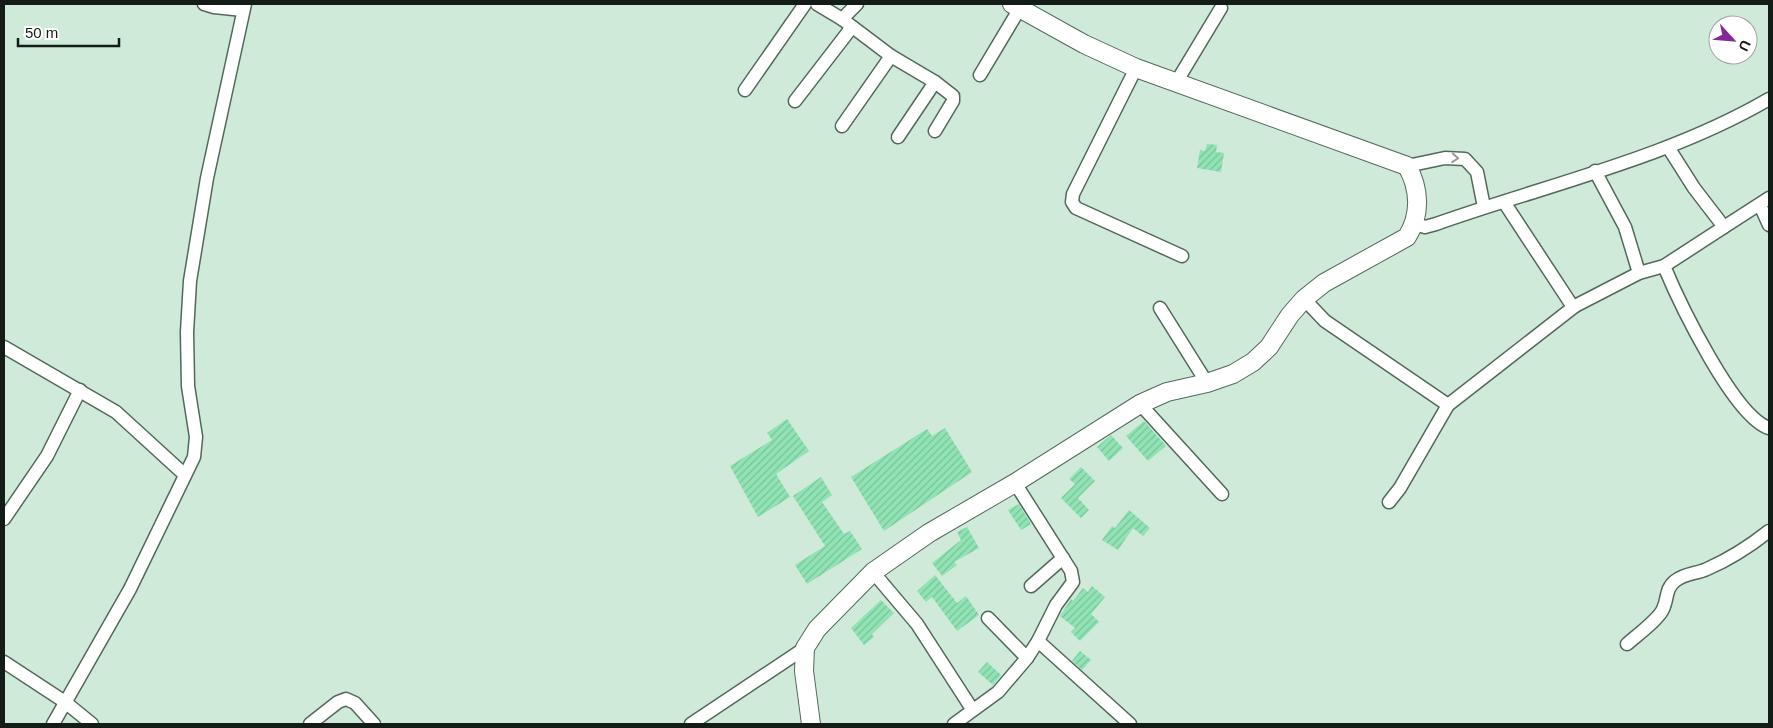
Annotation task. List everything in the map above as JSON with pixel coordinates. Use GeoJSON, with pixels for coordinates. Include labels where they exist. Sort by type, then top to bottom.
{"type":"FeatureCollection","features":[{"type":"Feature","properties":{"kind":"street"},"geometry":{"type":"LineString","coordinates":[[53,724],[130,589],[194,457],[196,437],[188,386],[190,281],[207,178],[244,7],[204,4]]}},
{"type":"Feature","properties":{"kind":"street"},"geometry":{"type":"LineString","coordinates":[[745,90],[805,4]]}},
{"type":"Feature","properties":{"kind":"street"},"geometry":{"type":"LineString","coordinates":[[818,4],[953,96],[953,101],[935,131]]}},
{"type":"Feature","properties":{"kind":"street"},"geometry":{"type":"LineString","coordinates":[[795,101],[847,23],[857,4]]}},
{"type":"Feature","properties":{"kind":"street"},"geometry":{"type":"LineString","coordinates":[[980,75],[1016,6],[1084,44],[1136,68],[1177,81],[1407,166],[1445,158],[1465,159],[1478,172],[1484,207]]}},
{"type":"Feature","properties":{"kind":"street"},"geometry":{"type":"LineString","coordinates":[[1177,81],[1221,8]]}},
{"type":"Feature","properties":{"kind":"street"},"geometry":{"type":"LineString","coordinates":[[842,126],[892,56]]}},
{"type":"Feature","properties":{"kind":"street"},"geometry":{"type":"LineString","coordinates":[[1136,68],[1073,194],[1072,202],[1076,208],[1182,256]]}},
{"type":"Feature","properties":{"kind":"street"},"geometry":{"type":"LineString","coordinates":[[898,137],[934,82]]}},
{"type":"Feature","properties":{"kind":"street"},"geometry":{"type":"LineString","coordinates":[[1415,224],[1425,228],[1668,147],[1744,114],[1769,99]]}},
{"type":"Feature","properties":{"kind":"street"},"geometry":{"type":"LineString","coordinates":[[1668,147],[1694,188],[1724,227]]}},
{"type":"Feature","properties":{"kind":"street"},"geometry":{"type":"LineString","coordinates":[[692,724],[805,648],[817,630],[873,572],[929,533],[1015,483],[1140,404],[1167,392],[1207,384],[1233,374],[1253,362],[1269,347],[1290,315],[1304,299],[1324,283],[1407,237],[1415,224],[1418,210],[1414,179],[1407,166]]}},
{"type":"Feature","properties":{"kind":"street"},"geometry":{"type":"LineString","coordinates":[[1595,171],[1625,227],[1638,273]]}},
{"type":"Feature","properties":{"kind":"street"},"geometry":{"type":"LineString","coordinates":[[1504,202],[1571,304],[1575,306]]}},
{"type":"Feature","properties":{"kind":"street"},"geometry":{"type":"LineString","coordinates":[[1388,502],[1400,488],[1448,405],[1575,306],[1638,273],[1664,266],[1765,202],[1769,225]]}},
{"type":"Feature","properties":{"kind":"street"},"geometry":{"type":"LineString","coordinates":[[1664,266],[1724,381],[1760,424],[1769,428]]}},
{"type":"Feature","properties":{"kind":"street"},"geometry":{"type":"LineString","coordinates":[[1304,299],[1325,321],[1448,405]]}},
{"type":"Feature","properties":{"kind":"street"},"geometry":{"type":"LineString","coordinates":[[1160,308],[1207,384]]}},
{"type":"Feature","properties":{"kind":"street"},"geometry":{"type":"LineString","coordinates":[[4,347],[116,412],[185,475]]}},
{"type":"Feature","properties":{"kind":"street"},"geometry":{"type":"LineString","coordinates":[[4,519],[47,456],[80,390]]}},
{"type":"Feature","properties":{"kind":"street"},"geometry":{"type":"LineString","coordinates":[[1140,404],[1222,494]]}},
{"type":"Feature","properties":{"kind":"street"},"geometry":{"type":"LineString","coordinates":[[954,724],[972,708],[998,692],[1027,658],[1056,605],[1073,582],[1073,575],[1015,483]]}},
{"type":"Feature","properties":{"kind":"street"},"geometry":{"type":"LineString","coordinates":[[1627,644],[1663,610],[1666,594],[1674,582],[1688,573],[1705,570],[1747,548],[1769,531]]}},
{"type":"Feature","properties":{"kind":"street"},"geometry":{"type":"LineString","coordinates":[[1031,586],[1063,558]]}},
{"type":"Feature","properties":{"kind":"street"},"geometry":{"type":"LineString","coordinates":[[873,572],[917,624],[972,708]]}},
{"type":"Feature","properties":{"kind":"street"},"geometry":{"type":"LineString","coordinates":[[988,618],[1027,658]]}},
{"type":"Feature","properties":{"kind":"street"},"geometry":{"type":"LineString","coordinates":[[1038,641],[1130,724]]}},
{"type":"Feature","properties":{"kind":"street"},"geometry":{"type":"LineString","coordinates":[[805,648],[804,671],[811,724]]}},
{"type":"Feature","properties":{"kind":"street"},"geometry":{"type":"LineString","coordinates":[[4,662],[65,702],[92,724]]}},
{"type":"Feature","properties":{"kind":"street"},"geometry":{"type":"LineString","coordinates":[[310,724],[338,702],[346,700],[355,703],[374,724]]}},
{"type":"Feature","properties":{"kind":"building"},"geometry":{"type":"Polygon","coordinates":[[[1207,144],[1217,145],[1216,152],[1224,153],[1221,172],[1197,168],[1200,150],[1205,151],[1207,144]]]}},
{"type":"Feature","properties":{"kind":"building"},"geometry":{"type":"Polygon","coordinates":[[[787,419],[809,451],[776,474],[790,497],[758,517],[730,466],[772,440],[767,433],[787,419]]]}},
{"type":"Feature","properties":{"kind":"building"},"geometry":{"type":"Polygon","coordinates":[[[1144,421],[1166,446],[1148,461],[1126,436],[1144,421]]]}},
{"type":"Feature","properties":{"kind":"building"},"geometry":{"type":"Polygon","coordinates":[[[945,428],[972,472],[884,531],[851,477],[927,429],[932,436],[945,428]]]}},
{"type":"Feature","properties":{"kind":"building"},"geometry":{"type":"Polygon","coordinates":[[[1111,435],[1123,448],[1109,461],[1097,447],[1111,435]]]}},
{"type":"Feature","properties":{"kind":"building"},"geometry":{"type":"Polygon","coordinates":[[[1081,467],[1095,481],[1078,498],[1089,510],[1081,518],[1061,498],[1075,484],[1069,479],[1081,467]]]}},
{"type":"Feature","properties":{"kind":"building"},"geometry":{"type":"Polygon","coordinates":[[[821,477],[832,495],[822,502],[844,534],[850,531],[862,549],[807,584],[795,565],[825,546],[793,496],[821,477]]]}},
{"type":"Feature","properties":{"kind":"building"},"geometry":{"type":"Polygon","coordinates":[[[1019,504],[1031,524],[1021,530],[1008,510],[1019,504]]]}},
{"type":"Feature","properties":{"kind":"building"},"geometry":{"type":"Polygon","coordinates":[[[1129,510],[1150,528],[1143,536],[1133,528],[1118,550],[1102,540],[1112,526],[1115,528],[1129,510]]]}},
{"type":"Feature","properties":{"kind":"building"},"geometry":{"type":"Polygon","coordinates":[[[967,527],[979,548],[954,562],[957,565],[942,576],[932,563],[961,540],[957,532],[967,527]]]}},
{"type":"Feature","properties":{"kind":"building"},"geometry":{"type":"Polygon","coordinates":[[[935,575],[957,603],[966,596],[979,615],[957,631],[932,597],[926,602],[917,591],[935,575]]]}},
{"type":"Feature","properties":{"kind":"building"},"geometry":{"type":"Polygon","coordinates":[[[1092,586],[1105,597],[1091,614],[1099,622],[1080,641],[1071,632],[1075,628],[1060,616],[1071,599],[1073,601],[1083,588],[1088,592],[1092,586]]]}},
{"type":"Feature","properties":{"kind":"building"},"geometry":{"type":"Polygon","coordinates":[[[881,600],[894,613],[872,634],[874,637],[864,645],[851,628],[881,600]]]}},
{"type":"Feature","properties":{"kind":"building"},"geometry":{"type":"Polygon","coordinates":[[[1080,651],[1091,660],[1082,670],[1072,661],[1080,651]]]}},
{"type":"Feature","properties":{"kind":"building"},"geometry":{"type":"Polygon","coordinates":[[[987,662],[1001,675],[993,685],[978,672],[987,662]]]}}]}
